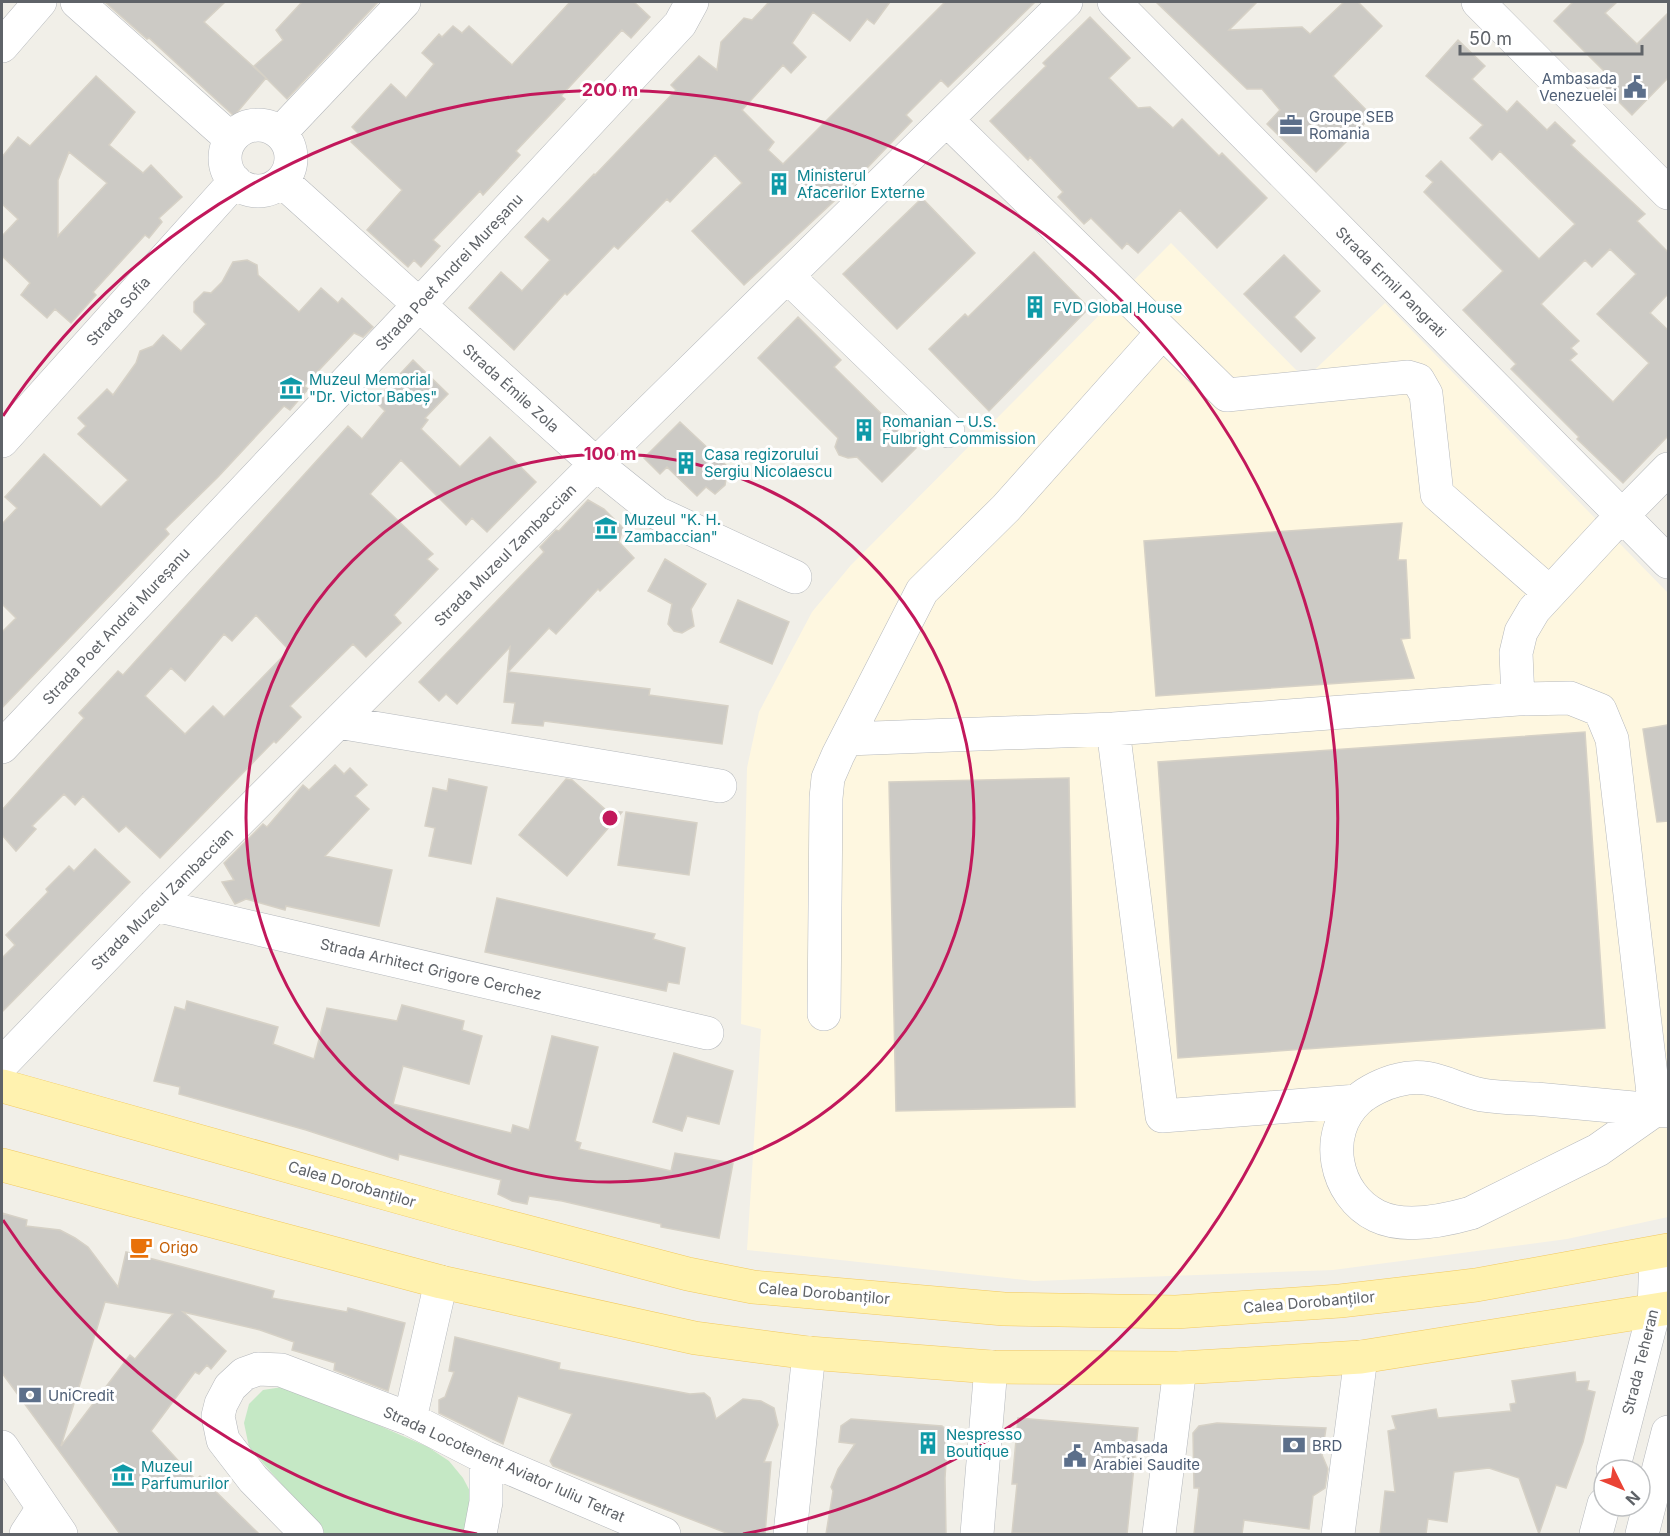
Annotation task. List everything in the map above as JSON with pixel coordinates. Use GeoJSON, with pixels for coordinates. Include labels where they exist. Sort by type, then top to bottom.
{"type":"FeatureCollection","features":[{"type":"Feature","properties":{"kind":"main road","name":"Calea Dorobanților"},"geometry":{"type":"LineString","coordinates":[[2,1086],[463,1215],[688,1274],[753,1287],[1004,1309],[1176,1312],[1340,1301],[1476,1285],[1662,1252]]}},
{"type":"Feature","properties":{"kind":"main road"},"geometry":{"type":"LineString","coordinates":[[2,1165],[441,1282],[695,1338],[809,1353],[991,1367],[1180,1368],[1361,1357],[1661,1309]]}},
{"type":"Feature","properties":{"kind":"street"},"geometry":{"type":"LineString","coordinates":[[2,44],[40,2]]}},
{"type":"Feature","properties":{"kind":"street"},"geometry":{"type":"LineString","coordinates":[[77,2],[231,138]]}},
{"type":"Feature","properties":{"kind":"street"},"geometry":{"type":"LineString","coordinates":[[280,133],[404,2]]}},
{"type":"Feature","properties":{"kind":"street","name":"Strada Poet Andrei Mureșanu"},"geometry":{"type":"LineString","coordinates":[[2,747],[680,24],[692,2]]}},
{"type":"Feature","properties":{"kind":"street","name":"Strada Muzeul Zambaccian"},"geometry":{"type":"LineString","coordinates":[[2,1064],[155,905],[596,464],[788,278],[1066,2]]}},
{"type":"Feature","properties":{"kind":"street","name":"Strada Ermil Pangrati"},"geometry":{"type":"LineString","coordinates":[[1114,2],[1668,562]]}},
{"type":"Feature","properties":{"kind":"street"},"geometry":{"type":"LineString","coordinates":[[1478,2],[1668,193]]}},
{"type":"Feature","properties":{"kind":"street"},"geometry":{"type":"LineString","coordinates":[[947,120],[1122,292],[1161,334],[1227,395],[1408,377],[1418,380],[1426,394],[1437,495],[1549,592]]}},
{"type":"Feature","properties":{"kind":"street"},"geometry":{"type":"LineString","coordinates":[[255,125],[273,128],[280,133],[291,151],[291,162],[282,181],[273,187],[253,190],[235,181],[226,165],[227,147],[231,138],[246,127],[255,125]]}},
{"type":"Feature","properties":{"kind":"street","name":"Strada Sofia"},"geometry":{"type":"LineString","coordinates":[[2,441],[235,181]]}},
{"type":"Feature","properties":{"kind":"street","name":"Strada Émile Zola"},"geometry":{"type":"LineString","coordinates":[[282,181],[418,306],[596,464],[657,513],[795,576]]}},
{"type":"Feature","properties":{"kind":"street"},"geometry":{"type":"LineString","coordinates":[[788,278],[948,431]]}},
{"type":"Feature","properties":{"kind":"street"},"geometry":{"type":"LineString","coordinates":[[824,1014],[826,798],[828,778],[847,739],[922,591],[1006,508],[1161,334]]}},
{"type":"Feature","properties":{"kind":"street"},"geometry":{"type":"LineString","coordinates":[[1518,699],[1516,653],[1521,632],[1549,592],[1668,469]]}},
{"type":"Feature","properties":{"kind":"street"},"geometry":{"type":"LineString","coordinates":[[847,739],[1113,729],[1518,699],[1570,698],[1600,710],[1612,739],[1661,1110]]}},
{"type":"Feature","properties":{"kind":"street"},"geometry":{"type":"LineString","coordinates":[[338,722],[720,786]]}},
{"type":"Feature","properties":{"kind":"street"},"geometry":{"type":"LineString","coordinates":[[1113,729],[1162,1116],[1357,1101],[1377,1089],[1400,1080],[1432,1078],[1481,1095],[1661,1110]]}},
{"type":"Feature","properties":{"kind":"street","name":"Strada Arhitect Grigore Cerchez"},"geometry":{"type":"LineString","coordinates":[[155,905],[707,1033]]}},
{"type":"Feature","properties":{"kind":"street"},"geometry":{"type":"LineString","coordinates":[[1357,1101],[1340,1128],[1336,1158],[1342,1181],[1355,1199],[1377,1216],[1403,1222],[1449,1219],[1471,1213],[1598,1150],[1661,1110]]}},
{"type":"Feature","properties":{"kind":"street","name":"Strada Teheran"},"geometry":{"type":"LineString","coordinates":[[1617,1458],[1661,1309],[1662,1252]]}},
{"type":"Feature","properties":{"kind":"street"},"geometry":{"type":"LineString","coordinates":[[410,1419],[441,1282]]}},
{"type":"Feature","properties":{"kind":"street"},"geometry":{"type":"LineString","coordinates":[[790,1534],[809,1353]]}},
{"type":"Feature","properties":{"kind":"street"},"geometry":{"type":"LineString","coordinates":[[1338,1534],[1361,1357]]}},
{"type":"Feature","properties":{"kind":"street"},"geometry":{"type":"LineString","coordinates":[[977,1534],[991,1367]]}},
{"type":"Feature","properties":{"kind":"street"},"geometry":{"type":"LineString","coordinates":[[1159,1534],[1180,1368]]}},
{"type":"Feature","properties":{"kind":"street","name":"Strada Locotenent Aviator Iuliu Tetrat"},"geometry":{"type":"LineString","coordinates":[[307,1534],[237,1461],[223,1440],[218,1416],[221,1404],[230,1387],[244,1374],[258,1369],[281,1370],[410,1419],[486,1458],[664,1534]]}},
{"type":"Feature","properties":{"kind":"street"},"geometry":{"type":"LineString","coordinates":[[1642,1534],[1660,1499],[1668,1432]]}},
{"type":"Feature","properties":{"kind":"street"},"geometry":{"type":"LineString","coordinates":[[2,1447],[44,1526]]}},
{"type":"Feature","properties":{"kind":"street"},"geometry":{"type":"LineString","coordinates":[[480,1534],[486,1502],[486,1458]]}},
{"type":"Feature","properties":{"kind":"street"},"geometry":{"type":"LineString","coordinates":[[1596,1534],[1600,1518]]}},
{"type":"Feature","properties":{"kind":"shaded area"},"geometry":{"type":"Polygon","coordinates":[[[1171,243],[1305,379],[1385,303],[1668,593],[1668,1217],[1567,1239],[1333,1270],[1034,1281],[747,1250],[761,1029],[741,1024],[747,768],[759,712],[812,612],[851,565],[1171,243]]]}},
{"type":"Feature","properties":{"kind":"green space"},"geometry":{"type":"Polygon","coordinates":[[[289,1386],[428,1447],[449,1461],[463,1478],[473,1497],[468,1534],[325,1534],[249,1447],[244,1423],[249,1404],[263,1390],[289,1386]]]}},
{"type":"Feature","properties":{"kind":"building"},"geometry":{"type":"Polygon","coordinates":[[[105,2],[225,2],[204,22],[266,78],[234,116],[149,38],[147,39],[105,2]]]}},
{"type":"Feature","properties":{"kind":"building"},"geometry":{"type":"Polygon","coordinates":[[[302,2],[378,2],[287,99],[254,66],[283,40],[276,30],[302,2]]]}},
{"type":"Feature","properties":{"kind":"building"},"geometry":{"type":"Polygon","coordinates":[[[570,2],[634,2],[650,17],[631,38],[622,30],[561,96],[565,99],[516,151],[520,155],[483,195],[480,191],[433,240],[440,246],[421,267],[414,260],[408,267],[367,230],[402,190],[351,142],[358,133],[352,127],[391,84],[406,98],[434,64],[422,53],[439,34],[442,37],[453,26],[462,33],[469,26],[512,65],[570,2]]]}},
{"type":"Feature","properties":{"kind":"building"},"geometry":{"type":"Polygon","coordinates":[[[769,2],[890,2],[874,24],[867,19],[850,41],[813,12],[792,43],[806,57],[791,73],[783,65],[742,110],[774,142],[768,150],[783,164],[945,2],[1035,2],[948,87],[941,80],[906,115],[912,121],[846,190],[744,285],[692,231],[742,183],[715,155],[670,202],[667,199],[618,249],[614,246],[567,295],[565,293],[514,350],[469,308],[501,272],[522,291],[550,260],[525,237],[543,218],[548,222],[595,175],[676,90],[671,85],[699,56],[717,70],[721,42],[744,18],[752,20],[769,2]]]}},
{"type":"Feature","properties":{"kind":"building"},"geometry":{"type":"Polygon","coordinates":[[[1156,2],[1257,2],[1229,30],[1302,27],[1310,34],[1344,2],[1358,2],[1382,26],[1333,76],[1372,116],[1316,172],[1267,124],[1280,110],[1262,89],[1247,89],[1156,2]]]}},
{"type":"Feature","properties":{"kind":"building"},"geometry":{"type":"Polygon","coordinates":[[[1573,2],[1617,2],[1605,13],[1637,44],[1668,13],[1668,78],[1632,115],[1599,82],[1607,74],[1554,21],[1573,2]]]}},
{"type":"Feature","properties":{"kind":"building"},"geometry":{"type":"Polygon","coordinates":[[[1090,17],[1130,58],[1109,78],[1138,108],[1150,107],[1173,128],[1182,119],[1219,156],[1222,153],[1267,198],[1217,248],[1180,210],[1138,253],[1127,243],[1122,249],[1091,218],[1084,224],[1058,197],[1063,192],[1030,157],[1028,160],[990,121],[1046,66],[1043,63],[1090,17]]]}},
{"type":"Feature","properties":{"kind":"building"},"geometry":{"type":"Polygon","coordinates":[[[1458,40],[1485,66],[1472,79],[1507,112],[1517,101],[1547,130],[1555,122],[1575,141],[1571,145],[1645,214],[1637,221],[1668,252],[1668,294],[1650,313],[1668,330],[1668,436],[1623,483],[1577,439],[1579,437],[1511,369],[1516,364],[1463,310],[1503,271],[1424,192],[1433,182],[1426,176],[1441,161],[1539,259],[1575,224],[1500,151],[1492,160],[1470,138],[1483,125],[1426,76],[1458,40]],[[1610,249],[1592,267],[1585,260],[1541,304],[1579,341],[1571,348],[1577,354],[1570,360],[1613,402],[1649,363],[1597,314],[1636,274],[1610,249]]]}},
{"type":"Feature","properties":{"kind":"building"},"geometry":{"type":"Polygon","coordinates":[[[96,76],[135,112],[109,145],[143,173],[151,165],[182,197],[159,218],[162,222],[149,238],[145,235],[93,292],[96,295],[71,323],[55,309],[47,318],[21,295],[30,283],[2,256],[2,236],[18,219],[2,204],[2,157],[18,137],[30,146],[96,76]],[[69,152],[58,180],[58,236],[107,183],[69,152]]]}},
{"type":"Feature","properties":{"kind":"building"},"geometry":{"type":"Polygon","coordinates":[[[922,198],[975,253],[897,329],[843,274],[922,198]]]}},
{"type":"Feature","properties":{"kind":"building"},"geometry":{"type":"Polygon","coordinates":[[[1034,252],[1089,308],[989,411],[929,349],[965,314],[968,317],[1034,252]]]}},
{"type":"Feature","properties":{"kind":"building"},"geometry":{"type":"Polygon","coordinates":[[[1284,255],[1320,291],[1294,317],[1315,338],[1301,352],[1244,294],[1284,255]]]}},
{"type":"Feature","properties":{"kind":"building"},"geometry":{"type":"Polygon","coordinates":[[[247,260],[257,265],[258,275],[299,312],[321,288],[338,303],[342,298],[373,327],[363,337],[354,333],[304,386],[308,389],[290,410],[284,406],[218,477],[165,529],[169,534],[2,708],[2,632],[16,618],[2,604],[2,524],[17,508],[5,497],[44,454],[101,507],[128,480],[78,434],[86,426],[78,418],[107,389],[113,395],[136,363],[140,351],[153,346],[163,335],[181,351],[206,324],[194,312],[194,302],[204,292],[211,293],[222,282],[233,262],[247,260]]]}},
{"type":"Feature","properties":{"kind":"building"},"geometry":{"type":"Polygon","coordinates":[[[798,317],[841,360],[834,367],[916,448],[882,482],[857,457],[848,458],[839,455],[835,447],[838,438],[758,358],[798,317]]]}},
{"type":"Feature","properties":{"kind":"building"},"geometry":{"type":"Polygon","coordinates":[[[413,360],[448,394],[425,418],[428,420],[421,429],[460,467],[490,437],[536,482],[487,532],[472,518],[466,525],[401,460],[370,494],[433,554],[427,559],[438,569],[394,615],[401,623],[366,657],[353,644],[290,706],[301,717],[276,743],[274,741],[160,858],[126,826],[119,832],[83,796],[75,805],[64,794],[32,826],[36,829],[16,851],[2,835],[2,810],[84,718],[79,713],[118,671],[123,675],[348,426],[362,439],[385,411],[375,401],[413,360]],[[256,615],[232,641],[224,634],[185,681],[171,668],[145,696],[185,734],[213,706],[224,717],[289,650],[256,615]]]}},
{"type":"Feature","properties":{"kind":"building","name":"Casa regizorului Sergiu Nicolaescu"},"geometry":{"type":"Polygon","coordinates":[[[680,422],[728,467],[725,485],[715,494],[706,487],[697,496],[667,467],[660,474],[644,458],[680,422]]]}},
{"type":"Feature","properties":{"kind":"building"},"geometry":{"type":"Polygon","coordinates":[[[588,500],[604,509],[623,528],[619,542],[634,558],[600,591],[598,589],[556,634],[549,628],[508,672],[650,689],[649,695],[728,706],[722,744],[544,721],[543,726],[512,723],[515,703],[504,702],[510,647],[457,704],[446,694],[439,701],[419,682],[544,552],[540,547],[556,530],[559,531],[588,500]]]}},
{"type":"Feature","properties":{"kind":"building"},"geometry":{"type":"Polygon","coordinates":[[[1402,523],[1398,560],[1406,560],[1410,638],[1401,639],[1414,678],[1156,696],[1144,541],[1402,523]]]}},
{"type":"Feature","properties":{"kind":"building"},"geometry":{"type":"Polygon","coordinates":[[[665,559],[706,584],[691,609],[694,626],[682,633],[674,631],[668,624],[672,604],[648,591],[665,559]]]}},
{"type":"Feature","properties":{"kind":"building"},"geometry":{"type":"Polygon","coordinates":[[[738,600],[789,622],[772,664],[720,642],[738,600]]]}},
{"type":"Feature","properties":{"kind":"building"},"geometry":{"type":"Polygon","coordinates":[[[1668,725],[1668,821],[1657,822],[1643,729],[1668,725]]]}},
{"type":"Feature","properties":{"kind":"building"},"geometry":{"type":"Polygon","coordinates":[[[1585,732],[1605,1028],[1178,1058],[1158,762],[1585,732]]]}},
{"type":"Feature","properties":{"kind":"building"},"geometry":{"type":"Polygon","coordinates":[[[335,765],[344,774],[350,768],[367,785],[355,796],[369,809],[325,856],[392,870],[379,926],[286,906],[285,910],[246,899],[235,904],[222,882],[234,880],[224,863],[263,824],[267,827],[303,785],[309,790],[335,765]]]}},
{"type":"Feature","properties":{"kind":"building"},"geometry":{"type":"Polygon","coordinates":[[[1069,778],[1075,1107],[896,1111],[889,782],[1069,778]]]}},
{"type":"Feature","properties":{"kind":"building"},"geometry":{"type":"Polygon","coordinates":[[[449,779],[487,787],[471,864],[429,856],[435,828],[425,826],[433,788],[447,791],[449,779]]]}},
{"type":"Feature","properties":{"kind":"building"},"geometry":{"type":"Polygon","coordinates":[[[566,779],[572,780],[606,810],[622,812],[567,876],[519,835],[566,779]]]}},
{"type":"Feature","properties":{"kind":"building"},"geometry":{"type":"Polygon","coordinates":[[[626,812],[697,823],[689,875],[618,865],[626,812]]]}},
{"type":"Feature","properties":{"kind":"building"},"geometry":{"type":"Polygon","coordinates":[[[95,849],[130,882],[2,1012],[2,958],[15,945],[6,935],[48,892],[46,889],[69,866],[74,871],[95,849]]]}},
{"type":"Feature","properties":{"kind":"building"},"geometry":{"type":"Polygon","coordinates":[[[497,898],[655,934],[653,939],[685,948],[679,984],[668,982],[666,991],[485,952],[497,898]]]}},
{"type":"Feature","properties":{"kind":"building"},"geometry":{"type":"Polygon","coordinates":[[[187,1001],[278,1027],[273,1044],[314,1059],[327,1008],[397,1021],[402,1005],[464,1021],[462,1030],[482,1036],[469,1084],[403,1066],[393,1104],[511,1133],[513,1125],[529,1130],[552,1036],[598,1047],[575,1141],[581,1143],[579,1149],[671,1171],[675,1153],[733,1163],[719,1238],[661,1227],[661,1224],[562,1201],[529,1196],[527,1204],[512,1201],[498,1194],[501,1180],[399,1154],[398,1160],[306,1130],[179,1094],[180,1087],[154,1081],[175,1007],[185,1010],[187,1001]]]}},
{"type":"Feature","properties":{"kind":"building"},"geometry":{"type":"Polygon","coordinates":[[[674,1053],[733,1071],[719,1124],[687,1116],[682,1131],[653,1122],[674,1053]]]}},
{"type":"Feature","properties":{"kind":"building"},"geometry":{"type":"Polygon","coordinates":[[[2,1213],[27,1220],[26,1226],[60,1230],[75,1238],[88,1247],[118,1287],[126,1252],[274,1291],[272,1298],[347,1312],[348,1308],[405,1323],[388,1391],[334,1370],[335,1363],[292,1350],[294,1342],[260,1330],[183,1312],[226,1351],[211,1369],[207,1365],[199,1374],[195,1372],[151,1431],[196,1480],[200,1476],[259,1534],[120,1534],[2,1373],[2,1213]],[[105,1302],[61,1446],[130,1355],[135,1359],[173,1314],[105,1302]]]}},
{"type":"Feature","properties":{"kind":"building"},"geometry":{"type":"Polygon","coordinates":[[[455,1337],[560,1363],[559,1369],[690,1394],[704,1393],[710,1398],[716,1419],[743,1399],[761,1401],[774,1408],[778,1425],[764,1462],[771,1462],[765,1534],[729,1534],[553,1466],[550,1461],[572,1414],[518,1396],[503,1444],[439,1413],[439,1400],[445,1397],[454,1372],[449,1371],[455,1337]]]}},
{"type":"Feature","properties":{"kind":"building"},"geometry":{"type":"Polygon","coordinates":[[[1575,1372],[1576,1382],[1589,1381],[1587,1390],[1595,1392],[1583,1442],[1566,1488],[1556,1485],[1539,1534],[1519,1478],[1489,1468],[1454,1472],[1447,1522],[1428,1519],[1426,1534],[1380,1534],[1385,1491],[1395,1492],[1388,1431],[1396,1429],[1392,1416],[1436,1409],[1438,1418],[1511,1411],[1510,1404],[1516,1403],[1512,1381],[1575,1372]]]}},
{"type":"Feature","properties":{"kind":"building","name":"Ambasada Arabiei Saudite"},"geometry":{"type":"Polygon","coordinates":[[[1018,1418],[1138,1428],[1127,1534],[1012,1533],[1017,1484],[1012,1484],[1018,1418]]]}},
{"type":"Feature","properties":{"kind":"building"},"geometry":{"type":"Polygon","coordinates":[[[851,1419],[942,1426],[948,1431],[945,1478],[946,1534],[826,1534],[833,1491],[831,1487],[838,1469],[855,1444],[839,1442],[841,1426],[851,1419]]]}},
{"type":"Feature","properties":{"kind":"building"},"geometry":{"type":"Polygon","coordinates":[[[1217,1423],[1326,1428],[1322,1455],[1328,1469],[1325,1488],[1313,1496],[1309,1529],[1244,1520],[1242,1534],[1194,1534],[1199,1488],[1194,1488],[1193,1433],[1199,1426],[1217,1423]]]}},
{"type":"Feature","properties":{"kind":"place","name":"Ambasada Venezuelei"},"geometry":{"type":"Point","coordinates":[1635,87]}},
{"type":"Feature","properties":{"kind":"place","name":"Groupe SEB Romania"},"geometry":{"type":"Point","coordinates":[1291,125]}},
{"type":"Feature","properties":{"kind":"place","name":"Ministerul Afacerilor Externe"},"geometry":{"type":"Point","coordinates":[779,184]}},
{"type":"Feature","properties":{"kind":"place","name":"FVD Global House"},"geometry":{"type":"Point","coordinates":[1035,307]}},
{"type":"Feature","properties":{"kind":"place","name":"Muzeul Memorial \"Dr. Victor Babeș\""},"geometry":{"type":"Point","coordinates":[291,388]}},
{"type":"Feature","properties":{"kind":"place","name":"Romanian – U.S. Fulbright Commission"},"geometry":{"type":"Point","coordinates":[864,430]}},
{"type":"Feature","properties":{"kind":"place","name":"Casa regizorului Sergiu Nicolaescu"},"geometry":{"type":"Point","coordinates":[686,463]}},
{"type":"Feature","properties":{"kind":"place","name":"Muzeul \"K. H. Zambaccian\""},"geometry":{"type":"Point","coordinates":[606,528]}},
{"type":"Feature","properties":{"kind":"place","name":"Origo"},"geometry":{"type":"Point","coordinates":[141,1247]}},
{"type":"Feature","properties":{"kind":"place","name":"UniCredit"},"geometry":{"type":"Point","coordinates":[30,1395]}},
{"type":"Feature","properties":{"kind":"place","name":"Nespresso Boutique"},"geometry":{"type":"Point","coordinates":[928,1443]}},
{"type":"Feature","properties":{"kind":"place","name":"BRD"},"geometry":{"type":"Point","coordinates":[1294,1445]}},
{"type":"Feature","properties":{"kind":"place","name":"Ambasada Arabiei Saudite"},"geometry":{"type":"Point","coordinates":[1075,1456]}},
{"type":"Feature","properties":{"kind":"place","name":"Muzeul Parfumurilor"},"geometry":{"type":"Point","coordinates":[123,1475]}}]}
